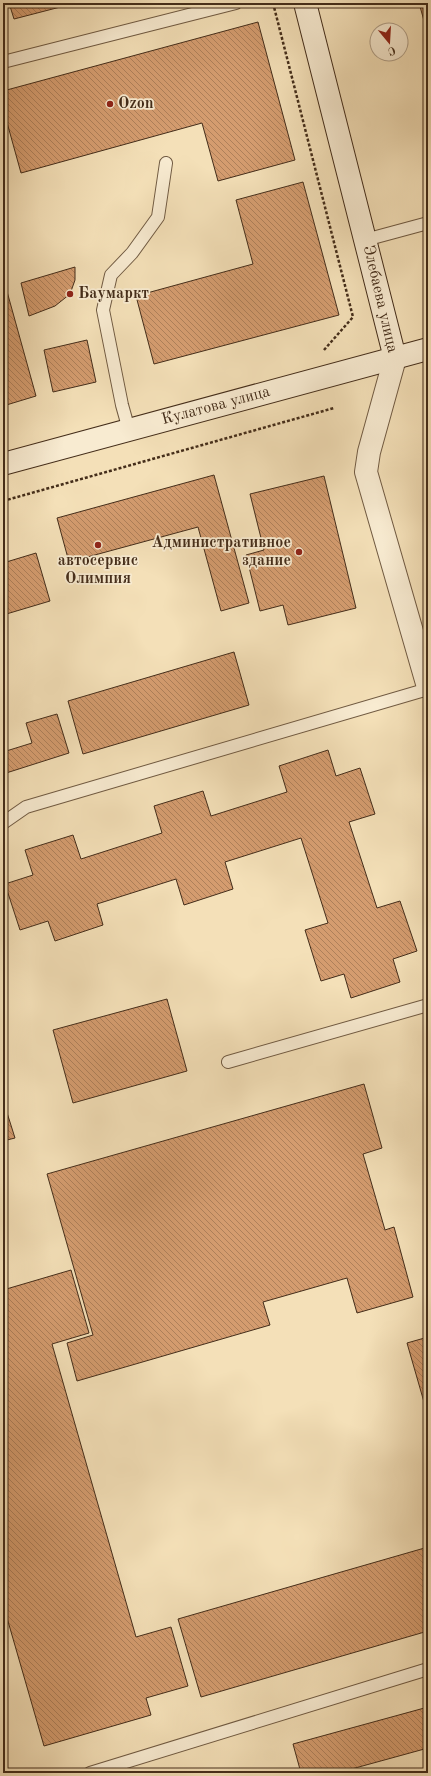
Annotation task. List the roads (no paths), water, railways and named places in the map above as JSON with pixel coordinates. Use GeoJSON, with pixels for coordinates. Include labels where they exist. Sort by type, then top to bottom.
{"type":"FeatureCollection","features":[{"type":"Feature","properties":{"kind":"street","name":"Элебаева улица"},"geometry":{"type":"LineString","coordinates":[[305,3],[395,358],[369,452],[366,472],[428,688]]}},
{"type":"Feature","properties":{"kind":"street","name":"Кулатова улица"},"geometry":{"type":"LineString","coordinates":[[3,464],[428,349]]}},
{"type":"Feature","properties":{"kind":"lane"},"geometry":{"type":"LineString","coordinates":[[3,62],[236,3]]}},
{"type":"Feature","properties":{"kind":"lane"},"geometry":{"type":"LineString","coordinates":[[128,430],[103,310],[111,275],[132,253],[158,217],[166,163]]}},
{"type":"Feature","properties":{"kind":"lane"},"geometry":{"type":"LineString","coordinates":[[365,240],[428,223]]}},
{"type":"Feature","properties":{"kind":"lane"},"geometry":{"type":"LineString","coordinates":[[3,824],[26,807],[428,688]]}},
{"type":"Feature","properties":{"kind":"lane"},"geometry":{"type":"LineString","coordinates":[[228,1062],[428,1005]]}},
{"type":"Feature","properties":{"kind":"lane"},"geometry":{"type":"LineString","coordinates":[[90,1773],[428,1670]]}},
{"type":"Feature","properties":{"kind":"place","name":"Ozon"},"geometry":{"type":"Point","coordinates":[110,104]}},
{"type":"Feature","properties":{"kind":"place","name":"Баумаркт"},"geometry":{"type":"Point","coordinates":[70,294]}},
{"type":"Feature","properties":{"kind":"place","name":"автосервис Олимпия"},"geometry":{"type":"Point","coordinates":[98,545]}},
{"type":"Feature","properties":{"kind":"place","name":"Административное здание"},"geometry":{"type":"Point","coordinates":[299,552]}}]}
